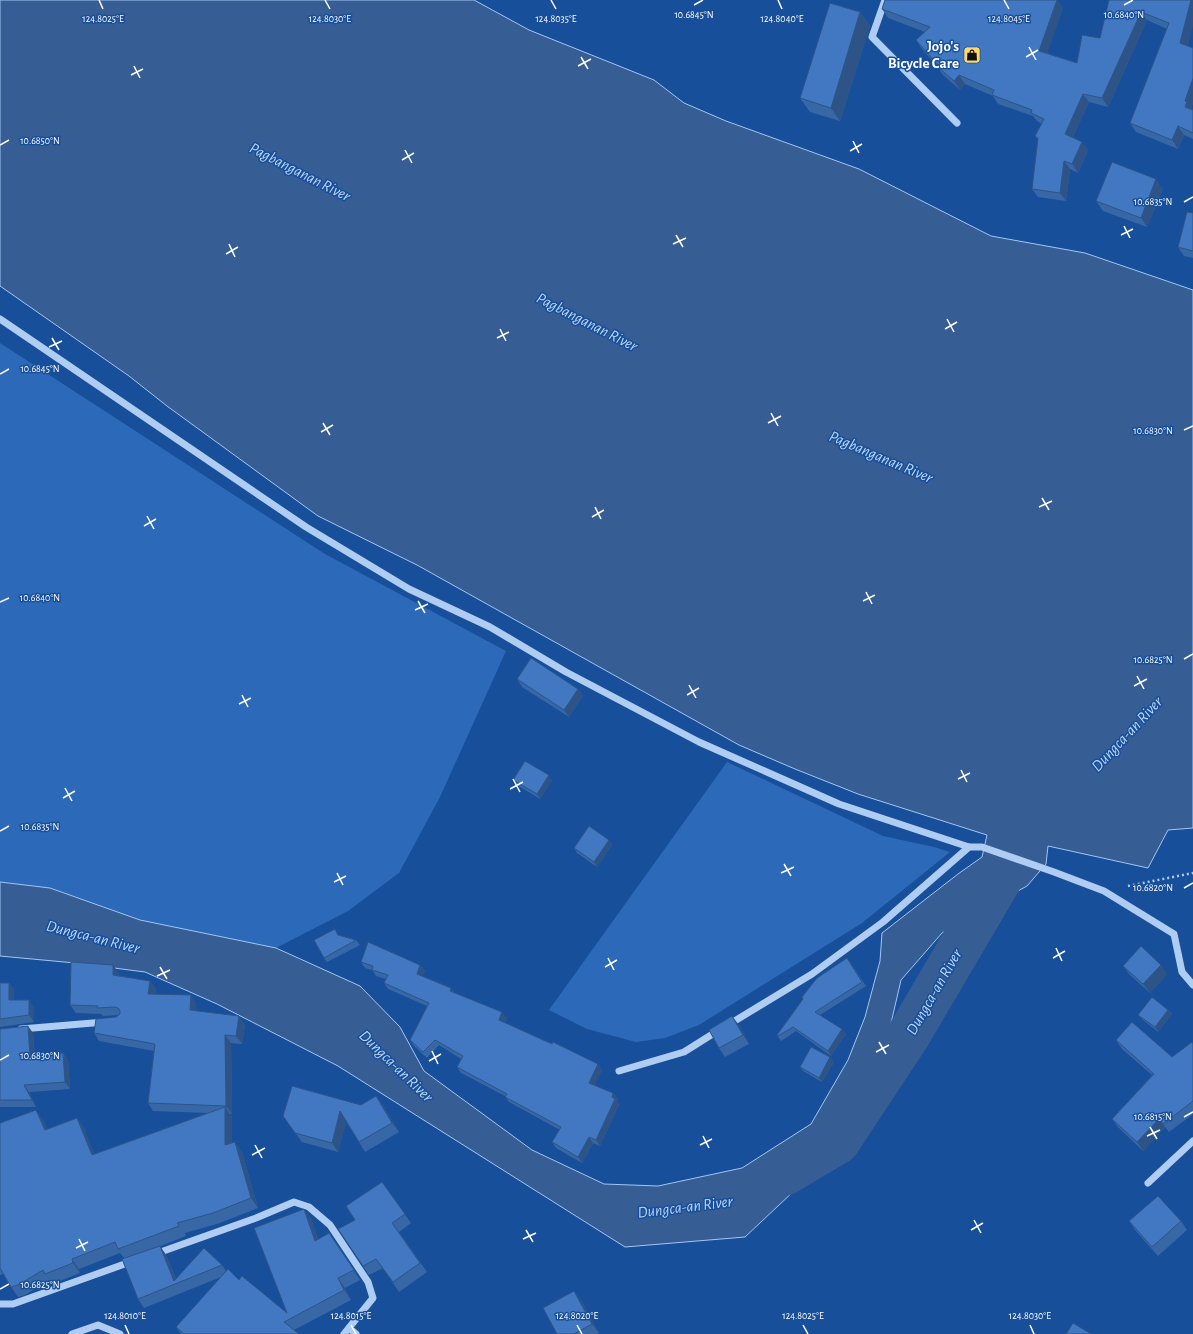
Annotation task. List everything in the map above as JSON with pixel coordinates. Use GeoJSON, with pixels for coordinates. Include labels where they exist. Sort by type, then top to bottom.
{"type":"FeatureCollection","features":[{"type":"Feature","properties":{"kind":"street"},"geometry":{"type":"LineString","coordinates":[[885,0],[872,37],[957,122]]}},
{"type":"Feature","properties":{"kind":"street"},"geometry":{"type":"LineString","coordinates":[[0,319],[306,527],[409,589],[490,627],[566,672],[699,742],[839,804],[969,847],[982,847],[1104,891],[1174,934],[1182,972],[1193,986]]}},
{"type":"Feature","properties":{"kind":"street"},"geometry":{"type":"LineString","coordinates":[[619,1071],[684,1052],[812,974],[883,922],[969,847]]}},
{"type":"Feature","properties":{"kind":"street"},"geometry":{"type":"LineString","coordinates":[[15,1030],[113,1021]]}},
{"type":"Feature","properties":{"kind":"street"},"geometry":{"type":"LineString","coordinates":[[1148,1183],[1193,1141]]}},
{"type":"Feature","properties":{"kind":"street"},"geometry":{"type":"LineString","coordinates":[[145,1257],[256,1218],[294,1202],[309,1207],[330,1224],[370,1287],[373,1298],[344,1334]]}},
{"type":"Feature","properties":{"kind":"street"},"geometry":{"type":"LineString","coordinates":[[0,1304],[13,1304],[138,1260]]}},
{"type":"Feature","properties":{"kind":"street"},"geometry":{"type":"LineString","coordinates":[[72,1334],[98,1325],[120,1334]]}},
{"type":"Feature","properties":{"kind":"street"},"geometry":{"type":"LineString","coordinates":[[348,1328],[356,1334]]}},
{"type":"Feature","properties":{"kind":"path"},"geometry":{"type":"LineString","coordinates":[[1104,891],[1193,873]]}},
{"type":"Feature","properties":{"kind":"shaded area"},"geometry":{"type":"Polygon","coordinates":[[[0,343],[325,554],[506,651],[440,797],[399,873],[348,911],[276,948],[140,920],[50,888],[0,882],[0,343]]]}},
{"type":"Feature","properties":{"kind":"shaded area"},"geometry":{"type":"Polygon","coordinates":[[[727,762],[883,836],[950,852],[862,923],[699,1025],[665,1038],[636,1042],[587,1029],[549,1010],[727,762]]]}},
{"type":"Feature","properties":{"kind":"water","name":"Pagbanganan River"},"geometry":{"type":"Polygon","coordinates":[[[0,0],[474,0],[529,30],[654,80],[684,103],[726,121],[859,169],[991,236],[1085,253],[1193,290],[1193,828],[1168,830],[1148,868],[1048,846],[1046,864],[1027,886],[942,933],[901,980],[882,1062],[828,1159],[745,1237],[625,1247],[338,1066],[217,1004],[145,972],[75,963],[0,956],[0,882],[50,888],[140,920],[276,948],[360,986],[400,1027],[424,1071],[532,1150],[604,1184],[658,1186],[742,1168],[811,1124],[848,1060],[865,1017],[880,961],[882,933],[982,857],[987,835],[858,794],[739,745],[417,565],[318,516],[167,406],[129,376],[0,286],[0,0]]]}},
{"type":"Feature","properties":{"kind":"building"},"geometry":{"type":"Polygon","coordinates":[[[885,0],[1057,0],[1039,51],[1077,63],[1082,35],[1100,38],[1109,0],[1191,0],[1180,43],[1193,48],[1193,78],[1185,101],[1187,102],[1185,107],[1193,110],[1193,133],[1178,126],[1172,140],[1130,123],[1169,23],[1141,12],[1102,98],[1083,94],[1065,134],[1082,142],[1072,164],[1064,161],[1060,193],[1032,189],[1038,138],[1035,136],[1044,119],[1031,113],[1032,110],[992,95],[994,90],[959,75],[954,81],[937,66],[938,65],[916,40],[930,27],[882,9],[885,0]]]}},
{"type":"Feature","properties":{"kind":"building"},"geometry":{"type":"Polygon","coordinates":[[[830,3],[860,12],[831,108],[800,98],[830,3]]]}},
{"type":"Feature","properties":{"kind":"building"},"geometry":{"type":"Polygon","coordinates":[[[1112,162],[1156,179],[1141,218],[1096,201],[1112,162]]]}},
{"type":"Feature","properties":{"kind":"building"},"geometry":{"type":"Polygon","coordinates":[[[1187,212],[1193,213],[1193,251],[1178,247],[1187,212]]]}},
{"type":"Feature","properties":{"kind":"building"},"geometry":{"type":"Polygon","coordinates":[[[531,658],[578,689],[564,710],[517,679],[531,658]]]}},
{"type":"Feature","properties":{"kind":"building"},"geometry":{"type":"Polygon","coordinates":[[[525,761],[549,775],[537,794],[513,780],[525,761]]]}},
{"type":"Feature","properties":{"kind":"building"},"geometry":{"type":"Polygon","coordinates":[[[589,826],[609,840],[594,862],[574,848],[589,826]]]}},
{"type":"Feature","properties":{"kind":"building"},"geometry":{"type":"Polygon","coordinates":[[[335,929],[338,935],[356,940],[324,958],[314,940],[335,929]]]}},
{"type":"Feature","properties":{"kind":"building"},"geometry":{"type":"Polygon","coordinates":[[[368,942],[420,965],[417,974],[451,988],[450,991],[502,1012],[499,1020],[552,1044],[553,1042],[598,1064],[589,1083],[613,1093],[612,1097],[615,1099],[596,1140],[589,1137],[578,1157],[552,1142],[561,1127],[505,1097],[507,1094],[457,1067],[463,1056],[435,1040],[423,1052],[410,1040],[429,1003],[384,983],[388,975],[372,970],[373,966],[361,962],[368,942]]]}},
{"type":"Feature","properties":{"kind":"building"},"geometry":{"type":"Polygon","coordinates":[[[1141,946],[1161,965],[1143,984],[1123,966],[1141,946]]]}},
{"type":"Feature","properties":{"kind":"building"},"geometry":{"type":"Polygon","coordinates":[[[847,958],[862,982],[815,1012],[842,1029],[828,1051],[793,1027],[778,1036],[777,1035],[803,999],[802,997],[817,978],[847,958]]]}},
{"type":"Feature","properties":{"kind":"building"},"geometry":{"type":"Polygon","coordinates":[[[71,962],[113,965],[113,975],[150,981],[148,994],[191,995],[190,1010],[239,1016],[236,1036],[225,1035],[226,1106],[148,1103],[155,1044],[94,1033],[96,1019],[116,1017],[120,1014],[120,1011],[115,1007],[97,1008],[98,1006],[70,1005],[71,962]]]}},
{"type":"Feature","properties":{"kind":"building"},"geometry":{"type":"Polygon","coordinates":[[[0,983],[9,983],[9,1000],[29,1000],[29,1015],[0,1019],[0,983]]]}},
{"type":"Feature","properties":{"kind":"building"},"geometry":{"type":"Polygon","coordinates":[[[1152,997],[1168,1010],[1155,1027],[1138,1015],[1152,997]]]}},
{"type":"Feature","properties":{"kind":"building"},"geometry":{"type":"Polygon","coordinates":[[[732,1016],[743,1035],[719,1048],[709,1030],[732,1016]]]}},
{"type":"Feature","properties":{"kind":"building"},"geometry":{"type":"Polygon","coordinates":[[[1132,1022],[1172,1057],[1192,1042],[1193,1044],[1193,1101],[1163,1124],[1159,1119],[1137,1142],[1112,1119],[1154,1074],[1116,1040],[1132,1022]]]}},
{"type":"Feature","properties":{"kind":"building"},"geometry":{"type":"Polygon","coordinates":[[[28,1026],[30,1056],[63,1053],[65,1082],[24,1085],[32,1100],[0,1100],[0,1029],[28,1026]]]}},
{"type":"Feature","properties":{"kind":"building"},"geometry":{"type":"Polygon","coordinates":[[[811,1047],[830,1057],[819,1078],[800,1067],[811,1047]]]}},
{"type":"Feature","properties":{"kind":"building"},"geometry":{"type":"Polygon","coordinates":[[[292,1086],[361,1105],[376,1096],[392,1123],[359,1142],[340,1111],[332,1143],[295,1133],[283,1116],[292,1086]]]}},
{"type":"Feature","properties":{"kind":"building"},"geometry":{"type":"Polygon","coordinates":[[[225,1107],[225,1145],[235,1142],[251,1198],[213,1213],[177,1223],[179,1226],[118,1249],[115,1242],[72,1259],[73,1263],[45,1274],[43,1270],[18,1285],[11,1287],[0,1268],[0,1123],[36,1110],[45,1130],[77,1118],[92,1155],[225,1107]]]}},
{"type":"Feature","properties":{"kind":"building"},"geometry":{"type":"Polygon","coordinates":[[[382,1182],[405,1214],[392,1223],[420,1263],[393,1282],[376,1259],[363,1266],[338,1229],[355,1220],[346,1206],[382,1182]]]}},
{"type":"Feature","properties":{"kind":"building"},"geometry":{"type":"Polygon","coordinates":[[[1158,1196],[1181,1221],[1152,1247],[1129,1221],[1158,1196]]]}},
{"type":"Feature","properties":{"kind":"building"},"geometry":{"type":"Polygon","coordinates":[[[304,1209],[315,1241],[329,1233],[354,1270],[338,1278],[344,1290],[284,1322],[299,1334],[184,1334],[176,1327],[228,1269],[239,1280],[242,1276],[287,1313],[254,1228],[304,1209]]]}},
{"type":"Feature","properties":{"kind":"building"},"geometry":{"type":"Polygon","coordinates":[[[160,1246],[174,1281],[204,1248],[222,1265],[138,1299],[122,1259],[160,1246]]]}},
{"type":"Feature","properties":{"kind":"building"},"geometry":{"type":"Polygon","coordinates":[[[574,1291],[592,1324],[574,1334],[557,1334],[543,1308],[574,1291]]]}},
{"type":"Feature","properties":{"kind":"building"},"geometry":{"type":"Polygon","coordinates":[[[1073,1323],[1091,1334],[1066,1334],[1073,1323]]]}},
{"type":"Feature","properties":{"kind":"waterway","name":"Dungca-an River"},"geometry":{"type":"LineString","coordinates":[[784,1174],[838,1142],[908,1036],[1012,859]]}},
{"type":"Feature","properties":{"kind":"place","name":"Jojo's Bicycle Care"},"geometry":{"type":"Point","coordinates":[972,55]}}]}
